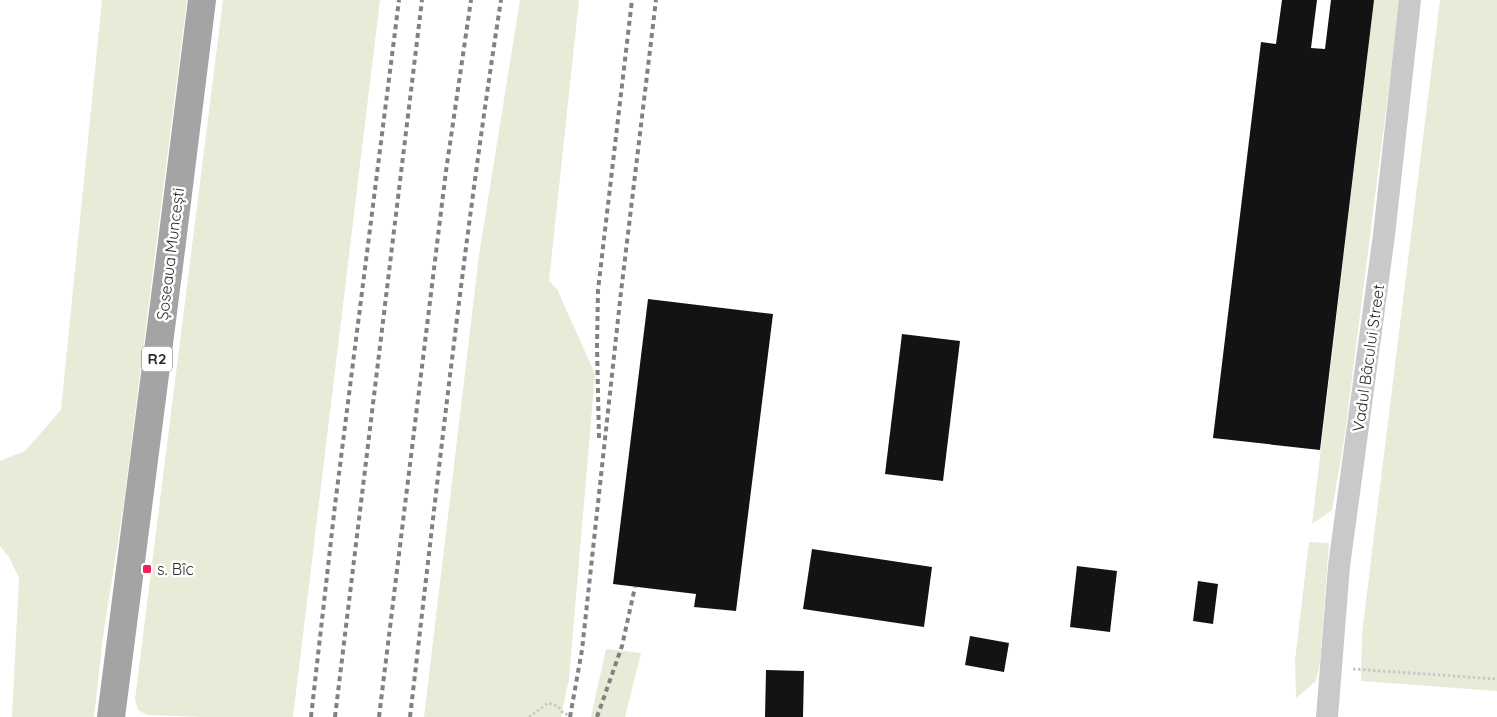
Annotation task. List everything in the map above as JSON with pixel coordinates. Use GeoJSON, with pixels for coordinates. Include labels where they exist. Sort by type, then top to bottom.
{"type":"FeatureCollection","features":[{"type":"Feature","properties":{"kind":"main road","name":"Șoseaua Muncești"},"geometry":{"type":"LineString","coordinates":[[111,717],[202,0]]}},
{"type":"Feature","properties":{"kind":"street","name":"Vadul Bâcului Street"},"geometry":{"type":"LineString","coordinates":[[1327,717],[1339,566],[1384,235],[1410,0]]}},
{"type":"Feature","properties":{"kind":"path"},"geometry":{"type":"LineString","coordinates":[[1330,667],[1497,679]]}},
{"type":"Feature","properties":{"kind":"path"},"geometry":{"type":"LineString","coordinates":[[529,717],[548,703],[558,706],[563,713],[574,717]]}},
{"type":"Feature","properties":{"kind":"green space"},"geometry":{"type":"Polygon","coordinates":[[[102,0],[187,0],[123,509],[103,637],[94,717],[12,717],[19,578],[9,557],[0,546],[0,461],[25,451],[61,410],[102,0]]]}},
{"type":"Feature","properties":{"kind":"green space"},"geometry":{"type":"Polygon","coordinates":[[[223,0],[380,0],[293,717],[147,715],[138,710],[135,699],[223,0]]]}},
{"type":"Feature","properties":{"kind":"green space"},"geometry":{"type":"Polygon","coordinates":[[[520,0],[579,0],[549,281],[557,289],[595,374],[569,679],[561,717],[424,717],[479,255],[520,0]]]}},
{"type":"Feature","properties":{"kind":"green space"},"geometry":{"type":"Polygon","coordinates":[[[1374,0],[1400,0],[1344,441],[1332,510],[1312,524],[1374,0]]]}},
{"type":"Feature","properties":{"kind":"green space"},"geometry":{"type":"Polygon","coordinates":[[[1440,0],[1497,0],[1497,691],[1361,681],[1362,633],[1440,0]]]}},
{"type":"Feature","properties":{"kind":"green space"},"geometry":{"type":"Polygon","coordinates":[[[1309,542],[1329,543],[1320,662],[1316,681],[1296,698],[1295,660],[1309,542]]]}},
{"type":"Feature","properties":{"kind":"green space"},"geometry":{"type":"Polygon","coordinates":[[[606,649],[641,653],[625,717],[591,717],[606,649]]]}},
{"type":"Feature","properties":{"kind":"building"},"geometry":{"type":"Polygon","coordinates":[[[1282,0],[1317,0],[1311,48],[1325,49],[1331,0],[1374,0],[1320,450],[1213,438],[1261,42],[1276,44],[1282,0]]]}},
{"type":"Feature","properties":{"kind":"building"},"geometry":{"type":"Polygon","coordinates":[[[648,299],[773,314],[736,611],[694,607],[696,594],[613,584],[648,299]]]}},
{"type":"Feature","properties":{"kind":"building"},"geometry":{"type":"Polygon","coordinates":[[[902,334],[960,341],[943,481],[885,474],[902,334]]]}},
{"type":"Feature","properties":{"kind":"building"},"geometry":{"type":"Polygon","coordinates":[[[812,549],[932,567],[924,627],[803,609],[812,549]]]}},
{"type":"Feature","properties":{"kind":"building"},"geometry":{"type":"Polygon","coordinates":[[[1077,566],[1117,571],[1110,632],[1070,627],[1077,566]]]}},
{"type":"Feature","properties":{"kind":"building"},"geometry":{"type":"Polygon","coordinates":[[[1198,581],[1218,584],[1213,624],[1193,621],[1198,581]]]}},
{"type":"Feature","properties":{"kind":"building"},"geometry":{"type":"Polygon","coordinates":[[[970,636],[1009,643],[1004,672],[965,665],[970,636]]]}},
{"type":"Feature","properties":{"kind":"building"},"geometry":{"type":"Polygon","coordinates":[[[766,670],[804,671],[803,717],[765,717],[766,670]]]}},
{"type":"Feature","properties":{"kind":"railway"},"geometry":{"type":"LineString","coordinates":[[311,717],[335,505],[399,0]]}},
{"type":"Feature","properties":{"kind":"railway"},"geometry":{"type":"LineString","coordinates":[[335,717],[422,0]]}},
{"type":"Feature","properties":{"kind":"railway"},"geometry":{"type":"LineString","coordinates":[[379,717],[446,171],[471,0]]}},
{"type":"Feature","properties":{"kind":"railway"},"geometry":{"type":"LineString","coordinates":[[410,717],[463,268],[501,0]]}},
{"type":"Feature","properties":{"kind":"railway"},"geometry":{"type":"LineString","coordinates":[[599,438],[598,290],[632,0]]}},
{"type":"Feature","properties":{"kind":"railway"},"geometry":{"type":"LineString","coordinates":[[570,717],[582,650],[621,292],[656,0]]}},
{"type":"Feature","properties":{"kind":"railway"},"geometry":{"type":"LineString","coordinates":[[597,717],[622,646],[635,587]]}},
{"type":"Feature","properties":{"kind":"place","name":"s. Bîc"},"geometry":{"type":"Point","coordinates":[147,569]}}]}
